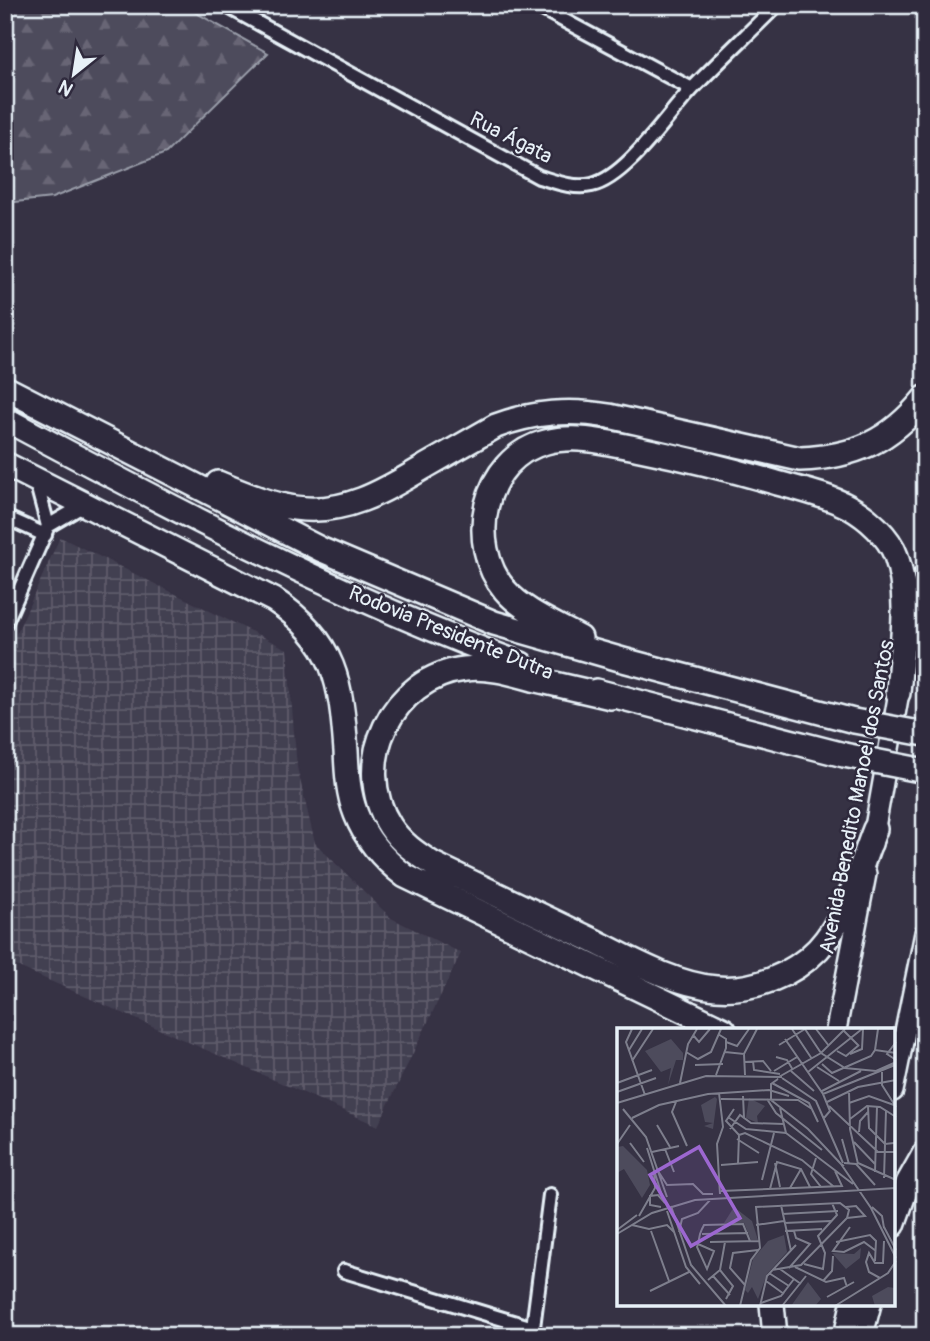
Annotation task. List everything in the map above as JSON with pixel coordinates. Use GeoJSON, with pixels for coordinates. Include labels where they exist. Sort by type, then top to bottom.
{"type":"FeatureCollection","features":[{"type":"Feature","properties":{"kind":"highway","name":"Rodovia Presidente Dutra"},"geometry":{"type":"LineString","coordinates":[[5,388],[322,550],[494,622],[623,660],[854,721],[925,734]]}},
{"type":"Feature","properties":{"kind":"highway"},"geometry":{"type":"LineString","coordinates":[[100,438],[264,501],[297,508],[322,509],[347,505],[379,494],[496,426],[532,414],[590,412],[800,459],[831,458],[864,448],[892,432],[925,398]]}},
{"type":"Feature","properties":{"kind":"highway","name":"Rodovia Presidente Dutra"},"geometry":{"type":"LineString","coordinates":[[5,419],[311,574],[484,650],[611,697],[844,755],[925,771]]}},
{"type":"Feature","properties":{"kind":"highway"},"geometry":{"type":"LineString","coordinates":[[623,660],[525,608],[505,590],[490,566],[483,539],[488,499],[501,474],[510,464],[545,442],[595,440],[705,462],[810,492],[849,507],[877,528],[896,554],[904,593],[898,693]]}},
{"type":"Feature","properties":{"kind":"highway"},"geometry":{"type":"LineString","coordinates":[[5,464],[274,600],[310,629],[329,658],[340,690],[348,784],[356,814],[370,842],[391,865],[420,886],[720,1028]]}},
{"type":"Feature","properties":{"kind":"highway"},"geometry":{"type":"LineString","coordinates":[[611,697],[492,669],[464,669],[425,682],[403,699],[394,710],[383,729],[376,751],[374,766],[377,796],[389,824],[408,848],[433,864],[648,967],[694,984],[719,988],[747,987],[777,978],[816,951],[843,912],[875,829]]}},
{"type":"Feature","properties":{"kind":"highway"},"geometry":{"type":"LineString","coordinates":[[895,1219],[908,1183],[925,1153]]}},
{"type":"Feature","properties":{"kind":"highway"},"geometry":{"type":"LineString","coordinates":[[772,1306],[776,1336]]}},
{"type":"Feature","properties":{"kind":"highway"},"geometry":{"type":"LineString","coordinates":[[855,1336],[864,1323],[868,1306]]}},
{"type":"Feature","properties":{"kind":"main road","name":"Avenida Benedito Manoel dos Santos"},"geometry":{"type":"LineString","coordinates":[[836,1028],[898,693],[925,574]]}},
{"type":"Feature","properties":{"kind":"main road"},"geometry":{"type":"LineString","coordinates":[[895,1081],[925,933]]}},
{"type":"Feature","properties":{"kind":"main road"},"geometry":{"type":"LineString","coordinates":[[776,1336],[782,1306]]}},
{"type":"Feature","properties":{"kind":"main road"},"geometry":{"type":"LineString","coordinates":[[845,1336],[851,1306]]}},
{"type":"Feature","properties":{"kind":"street","name":"Rua Ágata"},"geometry":{"type":"LineString","coordinates":[[225,5],[539,177],[572,187],[593,185],[631,159],[692,89],[777,5]]}},
{"type":"Feature","properties":{"kind":"street"},"geometry":{"type":"LineString","coordinates":[[535,5],[692,89]]}},
{"type":"Feature","properties":{"kind":"street"},"geometry":{"type":"LineString","coordinates":[[36,481],[47,530]]}},
{"type":"Feature","properties":{"kind":"street"},"geometry":{"type":"LineString","coordinates":[[5,624],[47,530],[84,505]]}},
{"type":"Feature","properties":{"kind":"street"},"geometry":{"type":"LineString","coordinates":[[5,517],[47,530]]}},
{"type":"Feature","properties":{"kind":"street"},"geometry":{"type":"LineString","coordinates":[[344,1271],[532,1332],[550,1195]]}},
{"type":"Feature","properties":{"kind":"shaded area"},"geometry":{"type":"Polygon","coordinates":[[[60,537],[287,649],[297,767],[315,843],[391,918],[461,953],[378,1126],[5,961],[5,659],[60,537]]]}},
{"type":"Feature","properties":{"kind":"green space"},"geometry":{"type":"Polygon","coordinates":[[[5,5],[182,5],[268,53],[166,153],[52,198],[15,202],[5,200],[5,5]]]}}]}
